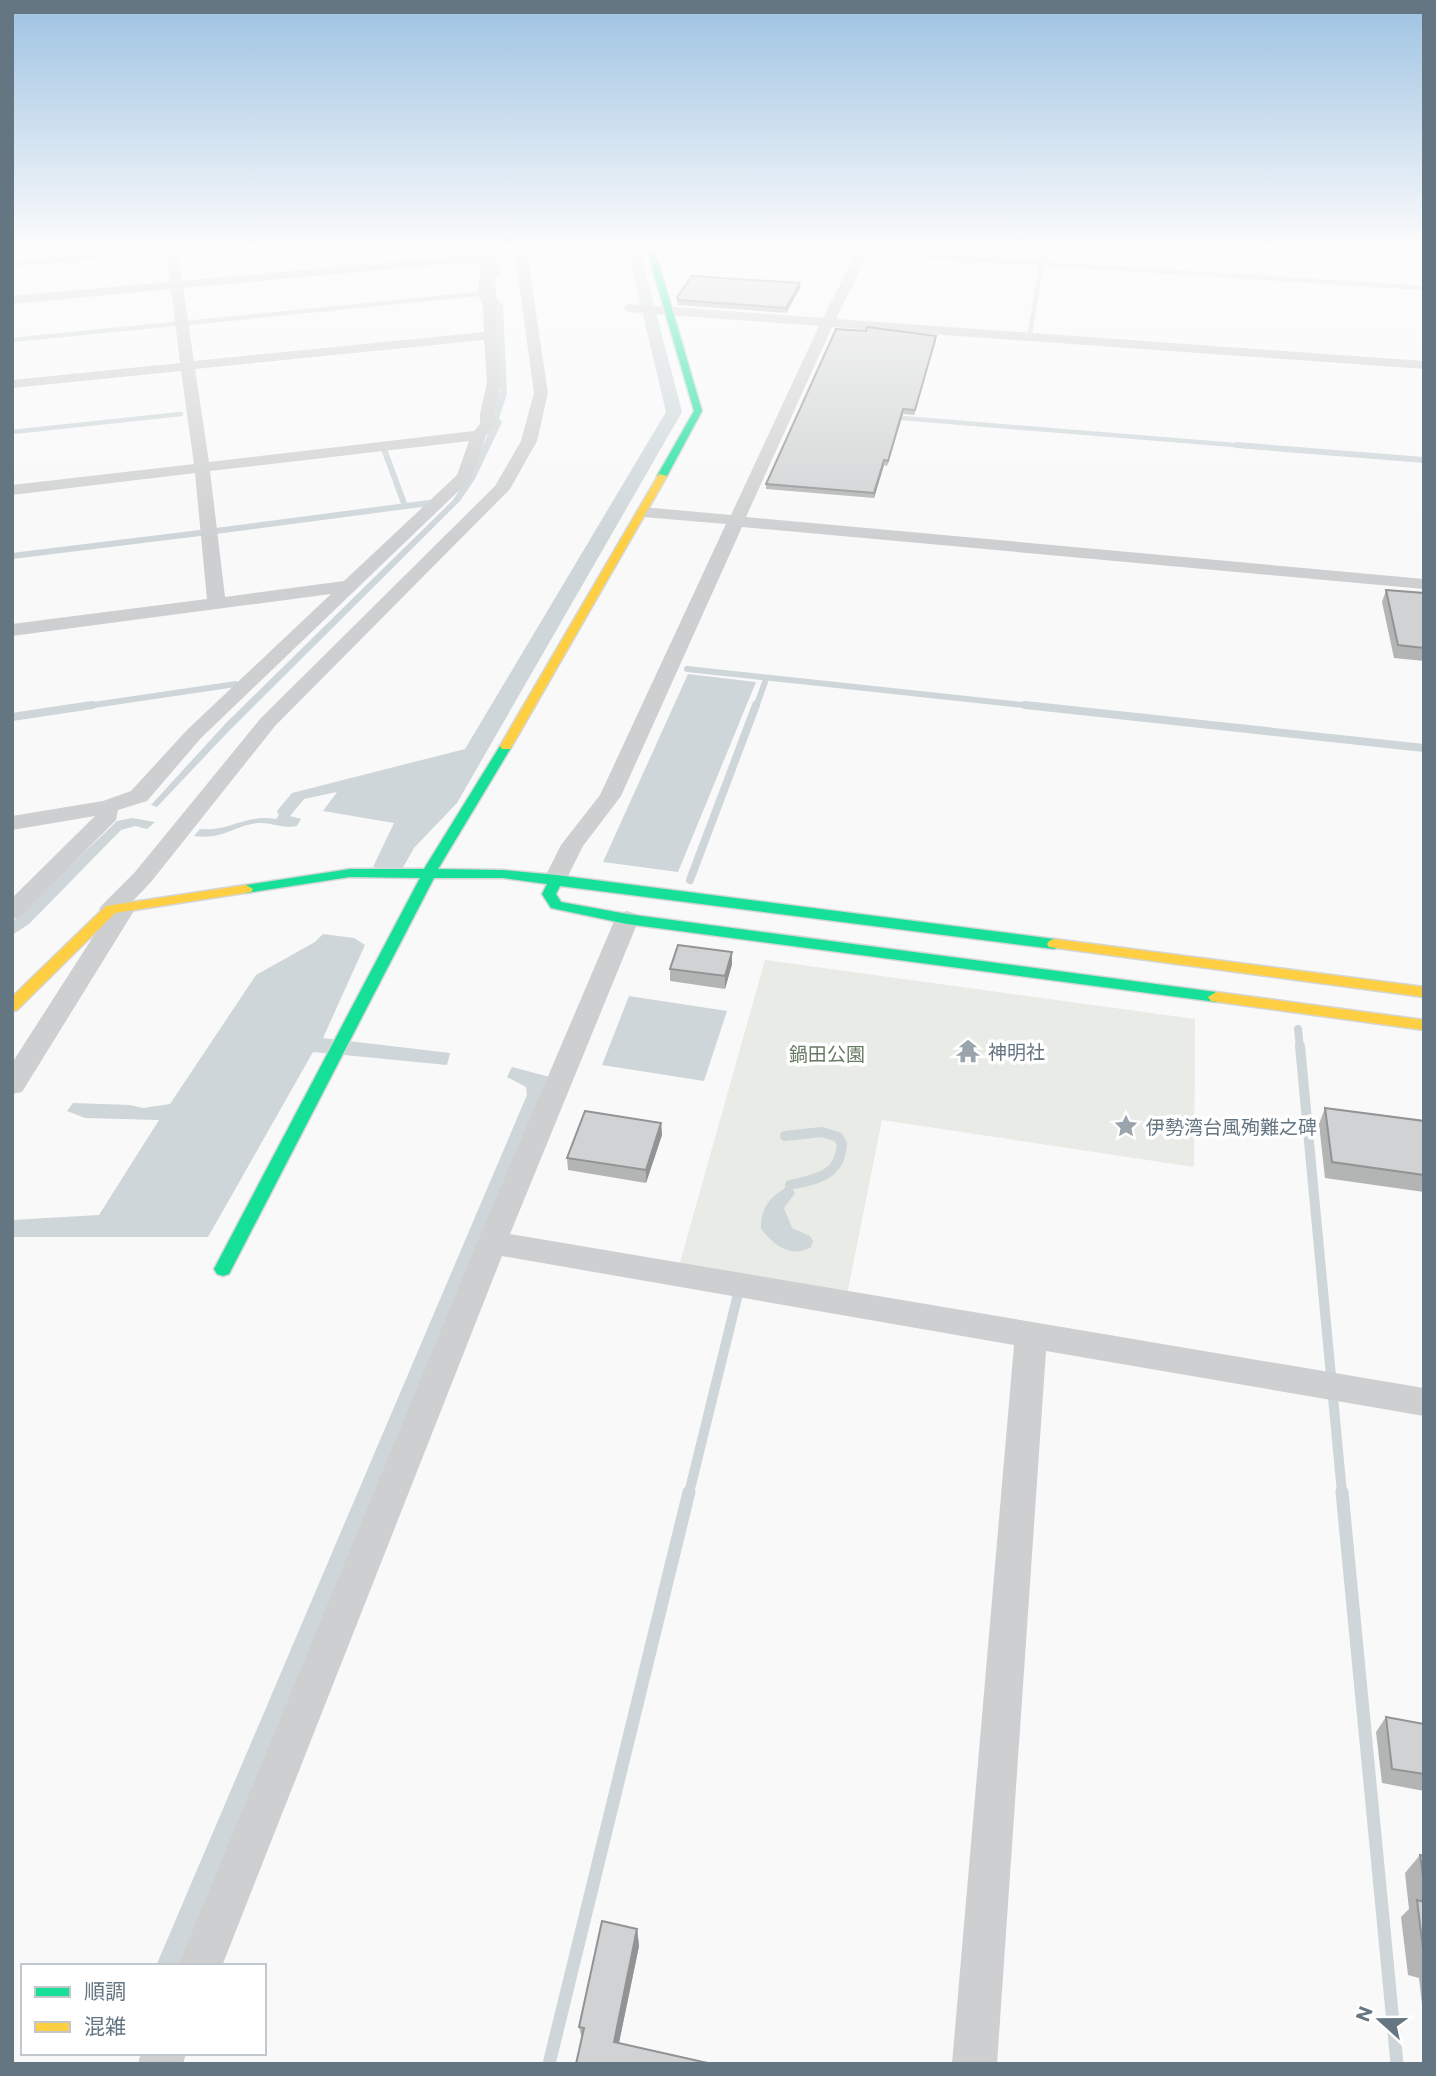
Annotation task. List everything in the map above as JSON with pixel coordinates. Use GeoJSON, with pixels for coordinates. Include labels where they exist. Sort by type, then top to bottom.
{"type":"FeatureCollection","features":[{"type":"Feature","properties":{"kind":"street"},"geometry":{"type":"LineString","coordinates":[[184,344],[202,468],[217,603]]}},
{"type":"Feature","properties":{"kind":"street"},"geometry":{"type":"LineString","coordinates":[[12,384],[402,344]]}},
{"type":"Feature","properties":{"kind":"street"},"geometry":{"type":"LineString","coordinates":[[12,822],[107,807],[139,796],[194,734],[464,477],[480,435],[488,425],[487,414],[494,382],[490,344]]}},
{"type":"Feature","properties":{"kind":"street"},"geometry":{"type":"LineString","coordinates":[[12,1085],[118,908],[268,722],[502,489],[529,441],[541,393],[534,344]]}},
{"type":"Feature","properties":{"kind":"street"},"geometry":{"type":"LineString","coordinates":[[223,1269],[429,873],[643,512],[698,411],[679,344]]}},
{"type":"Feature","properties":{"kind":"street"},"geometry":{"type":"LineString","coordinates":[[817,344],[610,796],[572,845],[549,894],[556,905],[627,919],[1424,1025]]}},
{"type":"Feature","properties":{"kind":"street"},"geometry":{"type":"LineString","coordinates":[[1124,344],[1424,365]]}},
{"type":"Feature","properties":{"kind":"street"},"geometry":{"type":"LineString","coordinates":[[12,490],[480,435]]}},
{"type":"Feature","properties":{"kind":"street"},"geometry":{"type":"LineString","coordinates":[[643,512],[1424,584]]}},
{"type":"Feature","properties":{"kind":"street"},"geometry":{"type":"LineString","coordinates":[[12,630],[350,586]]}},
{"type":"Feature","properties":{"kind":"street"},"geometry":{"type":"LineString","coordinates":[[12,912],[108,815],[107,807]]}},
{"type":"Feature","properties":{"kind":"street"},"geometry":{"type":"LineString","coordinates":[[12,1006],[118,908],[350,873],[503,874],[556,879],[1424,992]]}},
{"type":"Feature","properties":{"kind":"street"},"geometry":{"type":"LineString","coordinates":[[201,1964],[492,1243],[627,919]]}},
{"type":"Feature","properties":{"kind":"street"},"geometry":{"type":"LineString","coordinates":[[492,1243],[1424,1402]]}},
{"type":"Feature","properties":{"kind":"street"},"geometry":{"type":"LineString","coordinates":[[974,2064],[1031,1337]]}},
{"type":"Feature","properties":{"kind":"green space","name":"鍋田公園"},"geometry":{"type":"Polygon","coordinates":[[[765,960],[1195,1019],[1194,1167],[882,1120],[847,1295],[679,1266],[765,960]]]}},
{"type":"Feature","properties":{"kind":"shaded area"},"geometry":{"type":"Polygon","coordinates":[[[494,344],[505,344],[507,394],[499,418],[502,422],[475,479],[460,501],[227,733],[157,807],[151,805],[226,723],[453,500],[469,476],[493,423],[495,396],[500,392],[494,344]]]}},
{"type":"Feature","properties":{"kind":"shaded area"},"geometry":{"type":"Polygon","coordinates":[[[650,344],[664,344],[682,412],[457,803],[414,848],[401,871],[373,867],[394,823],[323,811],[337,792],[304,799],[290,816],[301,819],[297,826],[258,823],[213,836],[194,836],[200,829],[220,828],[255,819],[276,819],[279,815],[277,811],[292,793],[465,749],[666,412],[650,344]]]}},
{"type":"Feature","properties":{"kind":"shaded area"},"geometry":{"type":"Polygon","coordinates":[[[688,674],[756,682],[678,872],[603,862],[688,674]]]}},
{"type":"Feature","properties":{"kind":"shaded area"},"geometry":{"type":"Polygon","coordinates":[[[132,818],[155,822],[147,829],[135,826],[121,830],[29,924],[12,935],[12,922],[117,821],[132,818]]]}},
{"type":"Feature","properties":{"kind":"shaded area"},"geometry":{"type":"Polygon","coordinates":[[[323,934],[354,938],[365,945],[323,1038],[450,1053],[447,1065],[313,1052],[208,1237],[12,1237],[12,1220],[99,1215],[159,1120],[85,1118],[67,1111],[73,1103],[143,1108],[170,1104],[256,975],[315,942],[323,934]]]}},
{"type":"Feature","properties":{"kind":"shaded area"},"geometry":{"type":"Polygon","coordinates":[[[629,996],[727,1011],[704,1081],[602,1065],[629,996]]]}},
{"type":"Feature","properties":{"kind":"shaded area"},"geometry":{"type":"Polygon","coordinates":[[[512,1067],[550,1077],[180,1964],[157,1964],[527,1095],[526,1087],[507,1077],[512,1067]]]}},
{"type":"Feature","properties":{"kind":"shaded area"},"geometry":{"type":"Polygon","coordinates":[[[790,1185],[795,1193],[784,1208],[792,1228],[810,1236],[813,1241],[811,1247],[797,1252],[777,1245],[761,1229],[762,1214],[768,1203],[790,1185]]]}},
{"type":"Feature","properties":{"kind":"building"},"geometry":{"type":"Polygon","coordinates":[[[829,344],[934,344],[915,410],[903,409],[888,461],[884,460],[874,493],[766,484],[829,344]]]}},
{"type":"Feature","properties":{"kind":"building"},"geometry":{"type":"Polygon","coordinates":[[[1386,590],[1424,593],[1424,648],[1398,645],[1386,590]]]}},
{"type":"Feature","properties":{"kind":"building"},"geometry":{"type":"Polygon","coordinates":[[[678,945],[732,952],[725,976],[670,969],[678,945]]]}},
{"type":"Feature","properties":{"kind":"building"},"geometry":{"type":"Polygon","coordinates":[[[1325,1108],[1424,1121],[1424,1175],[1332,1162],[1325,1108]]]}},
{"type":"Feature","properties":{"kind":"building"},"geometry":{"type":"Polygon","coordinates":[[[585,1111],[661,1123],[646,1170],[567,1158],[585,1111]]]}},
{"type":"Feature","properties":{"kind":"building"},"geometry":{"type":"Polygon","coordinates":[[[1386,1717],[1424,1724],[1424,1774],[1392,1769],[1386,1717]]]}},
{"type":"Feature","properties":{"kind":"building"},"geometry":{"type":"Polygon","coordinates":[[[1420,1855],[1424,1856],[1424,1883],[1420,1855]]]}},
{"type":"Feature","properties":{"kind":"building"},"geometry":{"type":"Polygon","coordinates":[[[1417,1900],[1424,1902],[1424,1957],[1417,1900]]]}},
{"type":"Feature","properties":{"kind":"building"},"geometry":{"type":"Polygon","coordinates":[[[602,1921],[637,1929],[614,2042],[712,2064],[576,2064],[584,2028],[579,2027],[602,1921]]]}},
{"type":"Feature","properties":{"kind":"waterway"},"geometry":{"type":"LineString","coordinates":[[12,432],[181,414]]}},
{"type":"Feature","properties":{"kind":"waterway"},"geometry":{"type":"LineString","coordinates":[[890,417],[1259,447]]}},
{"type":"Feature","properties":{"kind":"waterway"},"geometry":{"type":"LineString","coordinates":[[1237,445],[1424,460]]}},
{"type":"Feature","properties":{"kind":"waterway"},"geometry":{"type":"LineString","coordinates":[[384,449],[405,506]]}},
{"type":"Feature","properties":{"kind":"waterway"},"geometry":{"type":"LineString","coordinates":[[216,531],[429,503]]}},
{"type":"Feature","properties":{"kind":"waterway"},"geometry":{"type":"LineString","coordinates":[[12,556],[200,533]]}},
{"type":"Feature","properties":{"kind":"waterway"},"geometry":{"type":"LineString","coordinates":[[687,669],[1041,707]]}},
{"type":"Feature","properties":{"kind":"waterway"},"geometry":{"type":"LineString","coordinates":[[756,707],[765,682]]}},
{"type":"Feature","properties":{"kind":"waterway"},"geometry":{"type":"LineString","coordinates":[[80,707],[236,684]]}},
{"type":"Feature","properties":{"kind":"waterway"},"geometry":{"type":"LineString","coordinates":[[12,717],[92,705]]}},
{"type":"Feature","properties":{"kind":"waterway"},"geometry":{"type":"LineString","coordinates":[[690,880],[756,705]]}},
{"type":"Feature","properties":{"kind":"waterway"},"geometry":{"type":"LineString","coordinates":[[1025,705],[1424,748]]}},
{"type":"Feature","properties":{"kind":"waterway"},"geometry":{"type":"LineString","coordinates":[[1298,1029],[1300,1048]]}},
{"type":"Feature","properties":{"kind":"waterway"},"geometry":{"type":"LineString","coordinates":[[1300,1046],[1342,1493]]}},
{"type":"Feature","properties":{"kind":"waterway"},"geometry":{"type":"LineString","coordinates":[[785,1136],[822,1132],[838,1137],[842,1144],[837,1163],[832,1169],[818,1178],[790,1185]]}},
{"type":"Feature","properties":{"kind":"waterway"},"geometry":{"type":"LineString","coordinates":[[689,1493],[737,1298]]}},
{"type":"Feature","properties":{"kind":"waterway"},"geometry":{"type":"LineString","coordinates":[[549,2064],[689,1492]]}},
{"type":"Feature","properties":{"kind":"waterway"},"geometry":{"type":"LineString","coordinates":[[1342,1492],[1397,2064]]}},
{"type":"Feature","properties":{"kind":"traffic: fast"},"geometry":{"type":"LineString","coordinates":[[662,476],[698,411],[678,344]]}},
{"type":"Feature","properties":{"kind":"traffic: fast"},"geometry":{"type":"LineString","coordinates":[[223,1269],[429,873],[506,746]]}},
{"type":"Feature","properties":{"kind":"traffic: fast"},"geometry":{"type":"LineString","coordinates":[[246,889],[350,873],[503,874],[1054,944]]}},
{"type":"Feature","properties":{"kind":"traffic: fast"},"geometry":{"type":"LineString","coordinates":[[556,879],[549,894],[556,905],[627,919],[1216,997]]}},
{"type":"Feature","properties":{"kind":"traffic: slow"},"geometry":{"type":"LineString","coordinates":[[506,746],[662,476]]}},
{"type":"Feature","properties":{"kind":"traffic: slow"},"geometry":{"type":"LineString","coordinates":[[12,1006],[111,909],[246,889]]}},
{"type":"Feature","properties":{"kind":"traffic: slow"},"geometry":{"type":"LineString","coordinates":[[1054,944],[1424,992]]}},
{"type":"Feature","properties":{"kind":"traffic: slow"},"geometry":{"type":"LineString","coordinates":[[1216,997],[1424,1025]]}},
{"type":"Feature","properties":{"kind":"place","name":"神明社"},"geometry":{"type":"Point","coordinates":[968,1051]}},
{"type":"Feature","properties":{"kind":"place","name":"伊勢湾台風殉難之碑"},"geometry":{"type":"Point","coordinates":[1126,1126]}}]}
